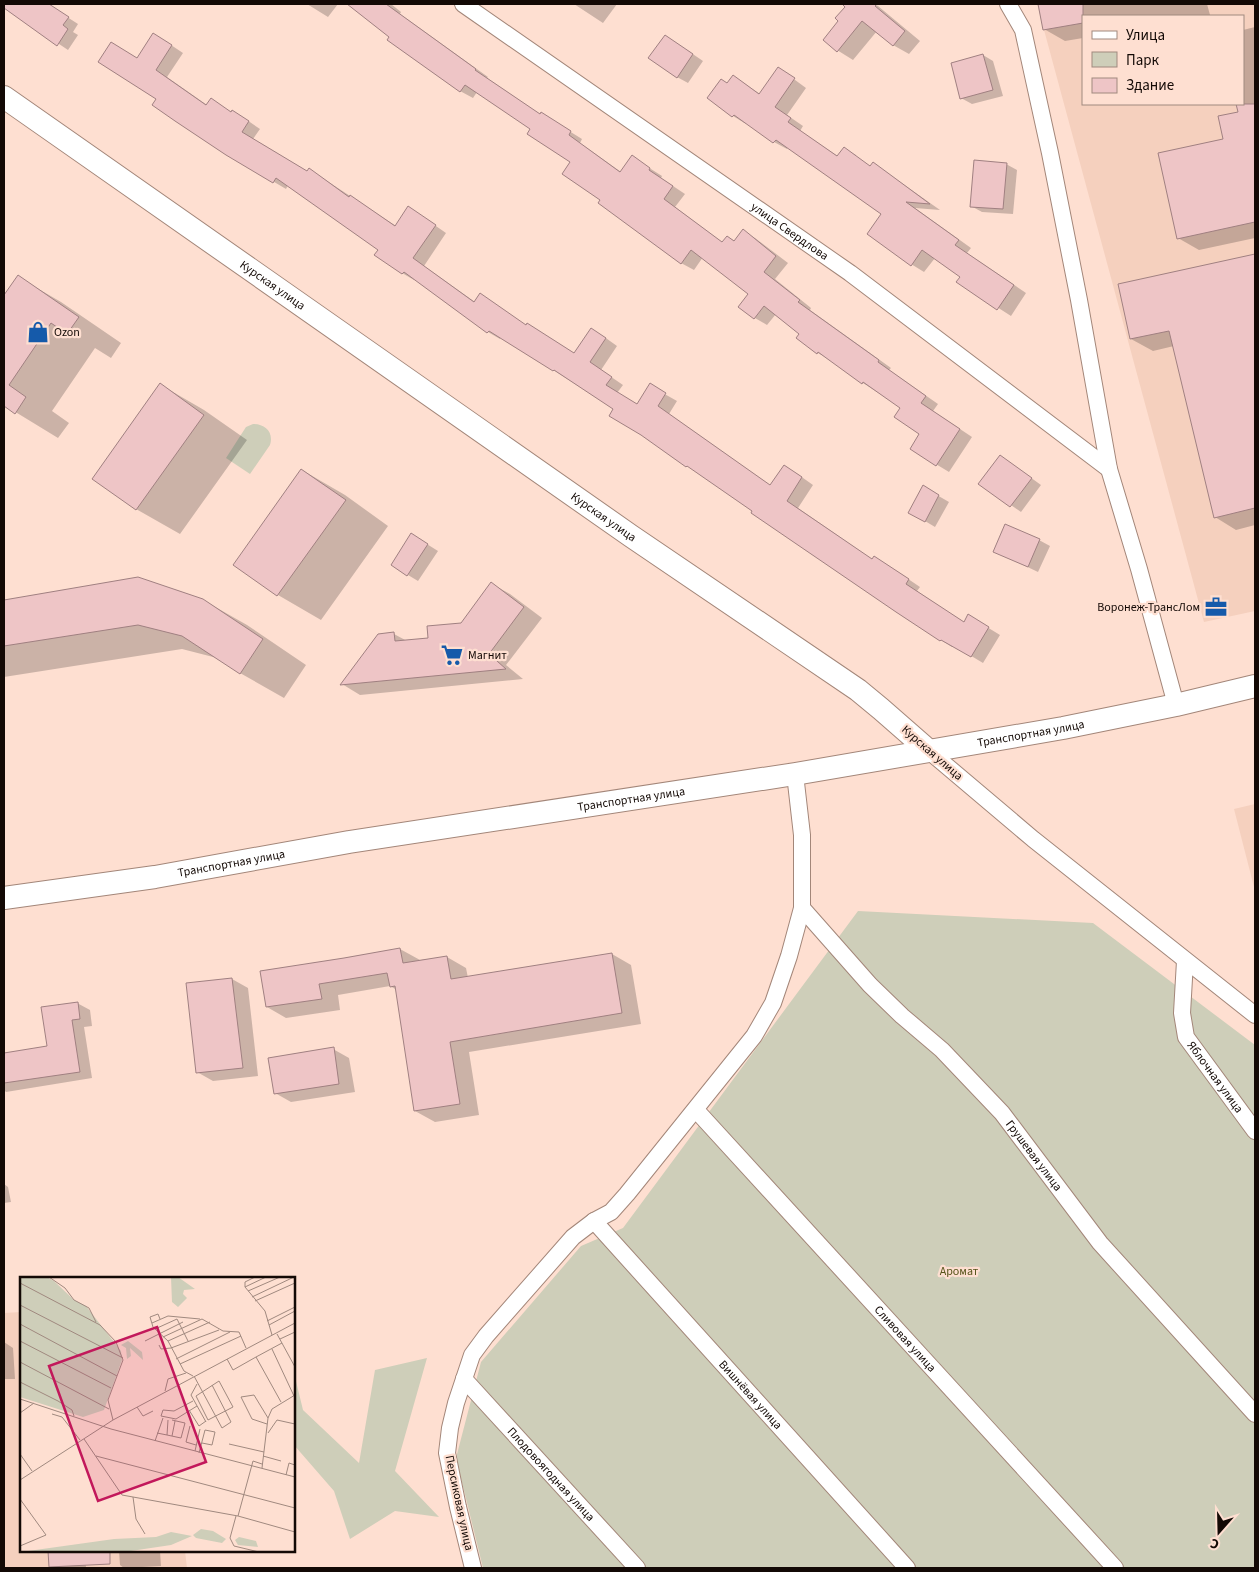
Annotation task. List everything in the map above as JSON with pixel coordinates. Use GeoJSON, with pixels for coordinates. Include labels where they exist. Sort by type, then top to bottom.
{"type":"FeatureCollection","features":[{"type":"Feature","properties":{"kind":"main road","name":"Курская улица"},"geometry":{"type":"LineString","coordinates":[[4,97],[631,536],[858,690],[928,751]]}},
{"type":"Feature","properties":{"kind":"main road","name":"Транспортная улица"},"geometry":{"type":"LineString","coordinates":[[4,898],[155,877],[349,842],[794,774],[1063,728],[1176,705],[1255,686]]}},
{"type":"Feature","properties":{"kind":"street","name":"улица Свердлова"},"geometry":{"type":"LineString","coordinates":[[463,4],[850,272],[1109,469]]}},
{"type":"Feature","properties":{"kind":"street"},"geometry":{"type":"LineString","coordinates":[[1008,4],[1023,30],[1050,153],[1079,300],[1109,469],[1139,569],[1176,705]]}},
{"type":"Feature","properties":{"kind":"street","name":"Курская улица"},"geometry":{"type":"LineString","coordinates":[[928,751],[1033,839],[1255,1015]]}},
{"type":"Feature","properties":{"kind":"street","name":"Персиковая улица"},"geometry":{"type":"LineString","coordinates":[[473,1568],[447,1453],[456,1403],[472,1355],[486,1336],[573,1237],[611,1212],[622,1200],[754,1036],[773,1003],[789,956],[802,908],[802,835],[794,774]]}},
{"type":"Feature","properties":{"kind":"street","name":"Грушевая улица"},"geometry":{"type":"LineString","coordinates":[[802,908],[870,985],[902,1016],[942,1050],[1002,1113],[1100,1244],[1255,1414]]}},
{"type":"Feature","properties":{"kind":"street","name":"Яблочная улица"},"geometry":{"type":"LineString","coordinates":[[1185,961],[1182,1013],[1186,1037],[1255,1130]]}},
{"type":"Feature","properties":{"kind":"street","name":"Сливовая улица"},"geometry":{"type":"LineString","coordinates":[[696,1110],[1115,1568]]}},
{"type":"Feature","properties":{"kind":"street","name":"Вишнёвая улица"},"geometry":{"type":"LineString","coordinates":[[594,1222],[907,1568]]}},
{"type":"Feature","properties":{"kind":"street","name":"Плодовоягодная улица"},"geometry":{"type":"LineString","coordinates":[[464,1380],[637,1568]]}},
{"type":"Feature","properties":{"kind":"shaded area"},"geometry":{"type":"Polygon","coordinates":[[[1037,4],[1255,4],[1255,611],[1204,622],[1037,4]]]}},
{"type":"Feature","properties":{"kind":"shaded area"},"geometry":{"type":"Polygon","coordinates":[[[1255,804],[1255,891],[1234,809],[1255,804]]]}},
{"type":"Feature","properties":{"kind":"shaded area"},"geometry":{"type":"Polygon","coordinates":[[[20,1312],[20,1552],[185,1552],[187,1568],[4,1568],[4,1313],[20,1312]]]}},
{"type":"Feature","properties":{"kind":"green space"},"geometry":{"type":"Polygon","coordinates":[[[253,424],[265,427],[270,433],[271,440],[270,445],[250,474],[226,458],[246,427],[253,424]]]}},
{"type":"Feature","properties":{"kind":"green space","name":"Аромат"},"geometry":{"type":"Polygon","coordinates":[[[858,911],[1093,923],[1255,1045],[1255,1568],[483,1568],[456,1458],[481,1362],[581,1246],[623,1228],[858,911]]]}},
{"type":"Feature","properties":{"kind":"green space"},"geometry":{"type":"Polygon","coordinates":[[[427,1358],[395,1471],[439,1517],[395,1511],[350,1539],[334,1491],[295,1446],[295,1377],[303,1410],[359,1463],[375,1370],[427,1358]]]}},
{"type":"Feature","properties":{"kind":"building"},"geometry":{"type":"Polygon","coordinates":[[[4,4],[49,4],[69,17],[63,25],[68,29],[57,46],[4,8],[4,4]]]}},
{"type":"Feature","properties":{"kind":"building"},"geometry":{"type":"Polygon","coordinates":[[[347,4],[386,4],[475,70],[540,114],[541,112],[571,131],[569,135],[620,172],[632,155],[650,168],[649,170],[673,186],[664,199],[722,242],[727,236],[734,241],[743,229],[776,256],[764,272],[800,300],[798,302],[926,396],[921,403],[960,429],[936,466],[910,449],[919,434],[894,417],[900,408],[863,382],[862,384],[818,352],[817,354],[796,338],[799,334],[764,306],[754,319],[738,307],[748,294],[691,250],[681,264],[598,203],[600,200],[562,174],[570,162],[527,134],[530,129],[465,85],[460,92],[387,40],[389,37],[347,4]]]}},
{"type":"Feature","properties":{"kind":"building"},"geometry":{"type":"Polygon","coordinates":[[[842,4],[877,4],[875,6],[905,31],[893,46],[862,21],[837,52],[823,40],[838,21],[835,18],[845,7],[842,4]]]}},
{"type":"Feature","properties":{"kind":"building"},"geometry":{"type":"Polygon","coordinates":[[[1038,4],[1083,4],[1082,23],[1043,30],[1038,4]]]}},
{"type":"Feature","properties":{"kind":"building"},"geometry":{"type":"Polygon","coordinates":[[[153,33],[172,45],[156,70],[206,105],[211,98],[231,112],[232,110],[249,121],[242,132],[307,171],[309,168],[349,197],[350,195],[395,226],[408,206],[436,225],[413,258],[474,302],[480,293],[526,325],[527,323],[574,353],[591,328],[606,338],[590,362],[612,377],[606,385],[637,404],[650,383],[666,393],[658,406],[770,485],[784,465],[802,477],[787,501],[872,559],[874,556],[909,579],[906,584],[964,622],[968,614],[989,627],[971,657],[940,641],[896,612],[751,513],[752,511],[687,466],[609,416],[613,409],[554,370],[489,331],[487,333],[404,272],[402,274],[374,255],[378,250],[276,178],[273,183],[175,121],[152,105],[156,99],[98,62],[111,42],[137,58],[153,33]]]}},
{"type":"Feature","properties":{"kind":"building"},"geometry":{"type":"Polygon","coordinates":[[[665,35],[693,54],[677,78],[648,58],[665,35]]]}},
{"type":"Feature","properties":{"kind":"building"},"geometry":{"type":"Polygon","coordinates":[[[983,54],[993,90],[960,99],[951,63],[983,54]]]}},
{"type":"Feature","properties":{"kind":"building"},"geometry":{"type":"Polygon","coordinates":[[[778,67],[795,78],[775,107],[791,118],[788,122],[837,156],[844,147],[870,166],[873,162],[930,204],[906,202],[959,240],[955,245],[1014,285],[997,310],[956,282],[960,277],[922,250],[911,266],[867,234],[881,214],[776,140],[773,143],[734,115],[732,117],[707,98],[721,79],[727,83],[733,75],[759,94],[778,67]]]}},
{"type":"Feature","properties":{"kind":"building"},"geometry":{"type":"Polygon","coordinates":[[[1255,104],[1255,222],[1177,239],[1158,153],[1223,139],[1218,116],[1238,112],[1236,105],[1255,104]]]}},
{"type":"Feature","properties":{"kind":"building"},"geometry":{"type":"Polygon","coordinates":[[[974,160],[1007,163],[1003,209],[970,207],[974,160]]]}},
{"type":"Feature","properties":{"kind":"building"},"geometry":{"type":"Polygon","coordinates":[[[1255,254],[1255,508],[1214,518],[1169,331],[1130,339],[1118,284],[1255,254]]]}},
{"type":"Feature","properties":{"kind":"building"},"geometry":{"type":"Polygon","coordinates":[[[18,275],[79,317],[67,334],[51,323],[9,385],[26,397],[15,414],[4,406],[4,295],[18,275]]]}},
{"type":"Feature","properties":{"kind":"building"},"geometry":{"type":"Polygon","coordinates":[[[160,383],[204,415],[136,510],[92,479],[160,383]]]}},
{"type":"Feature","properties":{"kind":"building"},"geometry":{"type":"Polygon","coordinates":[[[1000,455],[1032,478],[1010,507],[978,484],[1000,455]]]}},
{"type":"Feature","properties":{"kind":"building"},"geometry":{"type":"Polygon","coordinates":[[[301,469],[346,500],[277,596],[233,565],[301,469]]]}},
{"type":"Feature","properties":{"kind":"building"},"geometry":{"type":"Polygon","coordinates":[[[923,485],[939,495],[925,522],[908,513],[923,485]]]}},
{"type":"Feature","properties":{"kind":"building"},"geometry":{"type":"Polygon","coordinates":[[[1005,524],[1040,539],[1028,567],[993,552],[1005,524]]]}},
{"type":"Feature","properties":{"kind":"building"},"geometry":{"type":"Polygon","coordinates":[[[411,533],[428,544],[407,576],[391,565],[411,533]]]}},
{"type":"Feature","properties":{"kind":"building"},"geometry":{"type":"Polygon","coordinates":[[[138,577],[203,599],[263,639],[240,674],[182,636],[138,625],[4,646],[4,600],[138,577]]]}},
{"type":"Feature","properties":{"kind":"building"},"geometry":{"type":"Polygon","coordinates":[[[491,582],[524,607],[489,654],[506,669],[340,685],[378,634],[394,632],[395,641],[428,638],[427,626],[461,623],[491,582]]]}},
{"type":"Feature","properties":{"kind":"building"},"geometry":{"type":"Polygon","coordinates":[[[400,948],[403,963],[447,956],[451,979],[612,953],[622,1013],[450,1042],[460,1104],[414,1111],[395,986],[390,987],[387,973],[319,984],[322,999],[266,1007],[260,971],[400,948]]]}},
{"type":"Feature","properties":{"kind":"building"},"geometry":{"type":"Polygon","coordinates":[[[232,978],[243,1068],[196,1073],[186,983],[232,978]]]}},
{"type":"Feature","properties":{"kind":"building"},"geometry":{"type":"Polygon","coordinates":[[[78,1002],[80,1019],[72,1020],[80,1072],[4,1083],[4,1053],[47,1046],[41,1007],[78,1002]]]}},
{"type":"Feature","properties":{"kind":"building"},"geometry":{"type":"Polygon","coordinates":[[[334,1047],[339,1084],[274,1094],[268,1058],[334,1047]]]}},
{"type":"Feature","properties":{"kind":"building"},"geometry":{"type":"Polygon","coordinates":[[[48,1552],[110,1552],[110,1564],[49,1567],[48,1552]]]}},
{"type":"Feature","properties":{"kind":"place","name":"Ozon"},"geometry":{"type":"Point","coordinates":[38,332]}},
{"type":"Feature","properties":{"kind":"place","name":"Воронеж-ТрансЛом"},"geometry":{"type":"Point","coordinates":[1216,607]}},
{"type":"Feature","properties":{"kind":"place","name":"Магнит"},"geometry":{"type":"Point","coordinates":[452,655]}}]}
